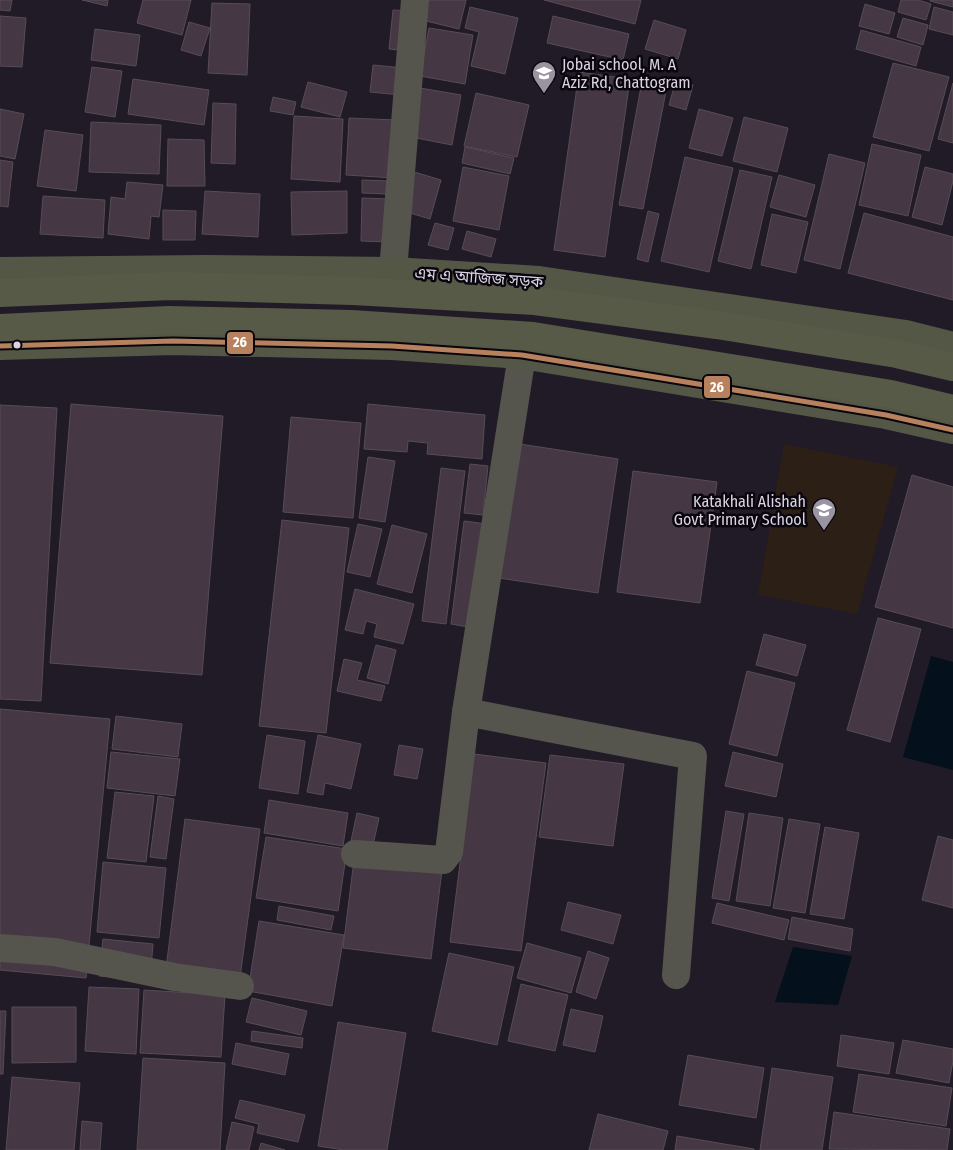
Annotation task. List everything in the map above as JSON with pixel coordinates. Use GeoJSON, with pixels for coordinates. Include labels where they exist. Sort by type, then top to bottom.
{"type":"FeatureCollection","features":[{"type":"Feature","properties":{"kind":"highway"},"geometry":{"type":"LineString","coordinates":[[0,294],[171,286],[352,290],[534,301],[717,325],[878,350],[953,367]]}},
{"type":"Feature","properties":{"kind":"highway"},"geometry":{"type":"LineString","coordinates":[[0,328],[169,320],[351,324],[533,336],[891,394],[953,409]]}},
{"type":"Feature","properties":{"kind":"main road","name":"এম এ আজিজ সড়ক"},"geometry":{"type":"LineString","coordinates":[[0,271],[206,269],[393,271],[539,280],[906,334],[953,346]]}},
{"type":"Feature","properties":{"kind":"main road"},"geometry":{"type":"LineString","coordinates":[[0,346],[173,341],[392,346],[522,355],[886,415],[953,430]]}},
{"type":"Feature","properties":{"kind":"street"},"geometry":{"type":"LineString","coordinates":[[393,271],[415,0]]}},
{"type":"Feature","properties":{"kind":"street"},"geometry":{"type":"LineString","coordinates":[[355,854],[443,860],[448,852],[466,712],[522,355]]}},
{"type":"Feature","properties":{"kind":"street"},"geometry":{"type":"LineString","coordinates":[[466,712],[693,756],[676,975]]}},
{"type":"Feature","properties":{"kind":"street"},"geometry":{"type":"LineString","coordinates":[[0,948],[55,952],[174,977],[240,986]]}},
{"type":"Feature","properties":{"kind":"shaded area","name":"Katakhali Alishah Govt Primary School"},"geometry":{"type":"Polygon","coordinates":[[[784,444],[898,467],[857,614],[758,595],[784,444]]]}},
{"type":"Feature","properties":{"kind":"water"},"geometry":{"type":"Polygon","coordinates":[[[931,656],[953,662],[953,770],[903,757],[931,656]]]}},
{"type":"Feature","properties":{"kind":"water"},"geometry":{"type":"Polygon","coordinates":[[[793,947],[852,956],[838,1005],[775,1002],[793,947]]]}},
{"type":"Feature","properties":{"kind":"building"},"geometry":{"type":"Polygon","coordinates":[[[0,0],[12,0],[10,11],[0,10],[0,0]]]}},
{"type":"Feature","properties":{"kind":"building"},"geometry":{"type":"Polygon","coordinates":[[[82,0],[108,0],[107,6],[82,0]]]}},
{"type":"Feature","properties":{"kind":"building"},"geometry":{"type":"Polygon","coordinates":[[[143,0],[191,0],[182,35],[137,23],[143,0]]]}},
{"type":"Feature","properties":{"kind":"building"},"geometry":{"type":"Polygon","coordinates":[[[427,0],[466,0],[459,29],[422,20],[427,0]]]}},
{"type":"Feature","properties":{"kind":"building"},"geometry":{"type":"Polygon","coordinates":[[[544,0],[641,0],[635,24],[544,0]]]}},
{"type":"Feature","properties":{"kind":"building"},"geometry":{"type":"Polygon","coordinates":[[[901,0],[918,0],[931,4],[926,20],[898,12],[901,0]]]}},
{"type":"Feature","properties":{"kind":"building"},"geometry":{"type":"Polygon","coordinates":[[[953,0],[953,7],[930,1],[953,0]]]}},
{"type":"Feature","properties":{"kind":"building"},"geometry":{"type":"Polygon","coordinates":[[[212,3],[250,4],[247,75],[208,73],[212,3]]]}},
{"type":"Feature","properties":{"kind":"building"},"geometry":{"type":"Polygon","coordinates":[[[865,4],[895,13],[889,34],[859,26],[865,4]]]}},
{"type":"Feature","properties":{"kind":"building"},"geometry":{"type":"Polygon","coordinates":[[[470,7],[518,18],[505,74],[471,66],[479,32],[465,28],[470,7]]]}},
{"type":"Feature","properties":{"kind":"building"},"geometry":{"type":"Polygon","coordinates":[[[934,7],[953,12],[953,35],[929,29],[934,7]]]}},
{"type":"Feature","properties":{"kind":"building"},"geometry":{"type":"Polygon","coordinates":[[[393,10],[412,11],[407,51],[389,49],[393,10]]]}},
{"type":"Feature","properties":{"kind":"building"},"geometry":{"type":"Polygon","coordinates":[[[0,16],[26,18],[22,67],[0,66],[0,16]]]}},
{"type":"Feature","properties":{"kind":"building"},"geometry":{"type":"Polygon","coordinates":[[[553,16],[629,34],[623,60],[547,43],[553,16]]]}},
{"type":"Feature","properties":{"kind":"building"},"geometry":{"type":"Polygon","coordinates":[[[903,18],[928,25],[923,45],[897,37],[903,18]]]}},
{"type":"Feature","properties":{"kind":"building"},"geometry":{"type":"Polygon","coordinates":[[[654,20],[686,30],[678,59],[645,49],[654,20]]]}},
{"type":"Feature","properties":{"kind":"building"},"geometry":{"type":"Polygon","coordinates":[[[189,22],[210,28],[201,56],[181,50],[189,22]]]}},
{"type":"Feature","properties":{"kind":"building"},"geometry":{"type":"Polygon","coordinates":[[[429,28],[473,35],[465,84],[420,76],[429,28]]]}},
{"type":"Feature","properties":{"kind":"building"},"geometry":{"type":"Polygon","coordinates":[[[95,29],[140,35],[136,66],[91,60],[95,29]]]}},
{"type":"Feature","properties":{"kind":"building"},"geometry":{"type":"Polygon","coordinates":[[[861,30],[921,47],[916,66],[856,49],[861,30]]]}},
{"type":"Feature","properties":{"kind":"building"},"geometry":{"type":"Polygon","coordinates":[[[893,63],[949,77],[929,151],[873,137],[893,63]]]}},
{"type":"Feature","properties":{"kind":"building"},"geometry":{"type":"Polygon","coordinates":[[[373,65],[404,68],[400,95],[370,92],[373,65]]]}},
{"type":"Feature","properties":{"kind":"building"},"geometry":{"type":"Polygon","coordinates":[[[92,67],[122,71],[115,117],[85,112],[92,67]]]}},
{"type":"Feature","properties":{"kind":"building"},"geometry":{"type":"Polygon","coordinates":[[[579,72],[630,79],[605,257],[554,250],[579,72]]]}},
{"type":"Feature","properties":{"kind":"building"},"geometry":{"type":"Polygon","coordinates":[[[643,76],[668,81],[643,209],[619,205],[643,76]]]}},
{"type":"Feature","properties":{"kind":"building"},"geometry":{"type":"Polygon","coordinates":[[[133,79],[209,90],[204,125],[128,114],[133,79]]]}},
{"type":"Feature","properties":{"kind":"building"},"geometry":{"type":"Polygon","coordinates":[[[676,80],[693,85],[686,110],[669,105],[676,80]]]}},
{"type":"Feature","properties":{"kind":"building"},"geometry":{"type":"Polygon","coordinates":[[[308,82],[347,92],[340,117],[301,107],[308,82]]]}},
{"type":"Feature","properties":{"kind":"building"},"geometry":{"type":"Polygon","coordinates":[[[953,83],[953,143],[938,139],[953,83]]]}},
{"type":"Feature","properties":{"kind":"building"},"geometry":{"type":"Polygon","coordinates":[[[420,88],[461,95],[452,145],[411,137],[420,88]]]}},
{"type":"Feature","properties":{"kind":"building"},"geometry":{"type":"Polygon","coordinates":[[[476,93],[529,105],[517,157],[464,146],[476,93]]]}},
{"type":"Feature","properties":{"kind":"building"},"geometry":{"type":"Polygon","coordinates":[[[273,97],[296,102],[293,115],[270,111],[273,97]]]}},
{"type":"Feature","properties":{"kind":"building"},"geometry":{"type":"Polygon","coordinates":[[[213,103],[236,104],[235,164],[211,163],[213,103]]]}},
{"type":"Feature","properties":{"kind":"building"},"geometry":{"type":"Polygon","coordinates":[[[0,109],[24,114],[15,159],[0,156],[0,109]]]}},
{"type":"Feature","properties":{"kind":"building"},"geometry":{"type":"Polygon","coordinates":[[[699,109],[733,118],[722,156],[689,148],[699,109]]]}},
{"type":"Feature","properties":{"kind":"building"},"geometry":{"type":"Polygon","coordinates":[[[294,116],[343,119],[340,182],[291,179],[294,116]]]}},
{"type":"Feature","properties":{"kind":"building"},"geometry":{"type":"Polygon","coordinates":[[[744,117],[788,128],[777,172],[733,161],[744,117]]]}},
{"type":"Feature","properties":{"kind":"building"},"geometry":{"type":"Polygon","coordinates":[[[349,118],[396,120],[394,178],[346,175],[349,118]]]}},
{"type":"Feature","properties":{"kind":"building"},"geometry":{"type":"Polygon","coordinates":[[[91,122],[161,125],[159,174],[89,172],[91,122]]]}},
{"type":"Feature","properties":{"kind":"building"},"geometry":{"type":"Polygon","coordinates":[[[45,130],[83,135],[76,191],[37,186],[45,130]]]}},
{"type":"Feature","properties":{"kind":"building"},"geometry":{"type":"Polygon","coordinates":[[[168,139],[204,140],[205,186],[167,186],[168,139]]]}},
{"type":"Feature","properties":{"kind":"building"},"geometry":{"type":"Polygon","coordinates":[[[872,144],[921,155],[908,216],[859,205],[872,144]]]}},
{"type":"Feature","properties":{"kind":"building"},"geometry":{"type":"Polygon","coordinates":[[[465,147],[514,158],[510,174],[462,163],[465,147]]]}},
{"type":"Feature","properties":{"kind":"building"},"geometry":{"type":"Polygon","coordinates":[[[829,154],[865,163],[840,269],[804,260],[829,154]]]}},
{"type":"Feature","properties":{"kind":"building"},"geometry":{"type":"Polygon","coordinates":[[[685,157],[733,168],[709,272],[661,261],[685,157]]]}},
{"type":"Feature","properties":{"kind":"building"},"geometry":{"type":"Polygon","coordinates":[[[0,160],[13,162],[8,207],[0,206],[0,160]]]}},
{"type":"Feature","properties":{"kind":"building"},"geometry":{"type":"Polygon","coordinates":[[[463,167],[509,176],[499,230],[453,221],[463,167]]]}},
{"type":"Feature","properties":{"kind":"building"},"geometry":{"type":"Polygon","coordinates":[[[925,167],[953,174],[942,225],[912,217],[925,167]]]}},
{"type":"Feature","properties":{"kind":"building"},"geometry":{"type":"Polygon","coordinates":[[[740,170],[772,177],[751,269],[718,261],[740,170]]]}},
{"type":"Feature","properties":{"kind":"building"},"geometry":{"type":"Polygon","coordinates":[[[411,171],[441,180],[430,219],[400,210],[411,171]]]}},
{"type":"Feature","properties":{"kind":"building"},"geometry":{"type":"Polygon","coordinates":[[[779,175],[815,185],[806,217],[770,207],[779,175]]]}},
{"type":"Feature","properties":{"kind":"building"},"geometry":{"type":"Polygon","coordinates":[[[362,180],[388,181],[387,194],[362,193],[362,180]]]}},
{"type":"Feature","properties":{"kind":"building"},"geometry":{"type":"Polygon","coordinates":[[[127,182],[163,185],[159,217],[151,216],[149,239],[108,234],[111,197],[125,199],[127,182]]]}},
{"type":"Feature","properties":{"kind":"building"},"geometry":{"type":"Polygon","coordinates":[[[205,191],[260,194],[258,237],[202,234],[205,191]]]}},
{"type":"Feature","properties":{"kind":"building"},"geometry":{"type":"Polygon","coordinates":[[[347,191],[347,233],[292,235],[291,192],[347,191]]]}},
{"type":"Feature","properties":{"kind":"building"},"geometry":{"type":"Polygon","coordinates":[[[43,196],[105,200],[103,238],[40,234],[43,196]]]}},
{"type":"Feature","properties":{"kind":"building"},"geometry":{"type":"Polygon","coordinates":[[[362,198],[391,199],[389,242],[361,241],[362,198]]]}},
{"type":"Feature","properties":{"kind":"building"},"geometry":{"type":"Polygon","coordinates":[[[163,210],[196,211],[195,240],[163,240],[163,210]]]}},
{"type":"Feature","properties":{"kind":"building"},"geometry":{"type":"Polygon","coordinates":[[[648,211],[659,214],[648,262],[637,259],[648,211]]]}},
{"type":"Feature","properties":{"kind":"building"},"geometry":{"type":"Polygon","coordinates":[[[864,213],[953,237],[953,300],[848,273],[864,213]]]}},
{"type":"Feature","properties":{"kind":"building"},"geometry":{"type":"Polygon","coordinates":[[[772,214],[808,222],[796,273],[761,265],[772,214]]]}},
{"type":"Feature","properties":{"kind":"building"},"geometry":{"type":"Polygon","coordinates":[[[435,223],[454,228],[448,250],[428,245],[435,223]]]}},
{"type":"Feature","properties":{"kind":"building"},"geometry":{"type":"Polygon","coordinates":[[[467,231],[496,239],[491,257],[462,249],[467,231]]]}},
{"type":"Feature","properties":{"kind":"building"},"geometry":{"type":"Polygon","coordinates":[[[71,404],[223,416],[202,675],[50,663],[71,404]]]}},
{"type":"Feature","properties":{"kind":"building"},"geometry":{"type":"Polygon","coordinates":[[[368,404],[485,415],[482,459],[427,454],[428,443],[408,441],[407,452],[364,449],[368,404]]]}},
{"type":"Feature","properties":{"kind":"building"},"geometry":{"type":"Polygon","coordinates":[[[0,405],[57,408],[41,701],[0,699],[0,405]]]}},
{"type":"Feature","properties":{"kind":"building"},"geometry":{"type":"Polygon","coordinates":[[[291,417],[361,423],[353,518],[283,512],[291,417]]]}},
{"type":"Feature","properties":{"kind":"building"},"geometry":{"type":"Polygon","coordinates":[[[520,444],[618,459],[598,593],[499,578],[520,444]]]}},
{"type":"Feature","properties":{"kind":"building"},"geometry":{"type":"Polygon","coordinates":[[[368,457],[395,461],[385,522],[359,518],[368,457]]]}},
{"type":"Feature","properties":{"kind":"building"},"geometry":{"type":"Polygon","coordinates":[[[470,464],[488,466],[483,515],[464,513],[470,464]]]}},
{"type":"Feature","properties":{"kind":"building"},"geometry":{"type":"Polygon","coordinates":[[[441,468],[465,471],[446,624],[422,621],[441,468]]]}},
{"type":"Feature","properties":{"kind":"building"},"geometry":{"type":"Polygon","coordinates":[[[633,471],[717,482],[700,603],[617,592],[633,471]]]}},
{"type":"Feature","properties":{"kind":"building"},"geometry":{"type":"Polygon","coordinates":[[[912,475],[953,487],[953,628],[875,607],[912,475]]]}},
{"type":"Feature","properties":{"kind":"building"},"geometry":{"type":"Polygon","coordinates":[[[282,520],[349,528],[326,733],[259,726],[282,520]]]}},
{"type":"Feature","properties":{"kind":"building"},"geometry":{"type":"Polygon","coordinates":[[[464,521],[487,524],[474,628],[451,624],[464,521]]]}},
{"type":"Feature","properties":{"kind":"building"},"geometry":{"type":"Polygon","coordinates":[[[358,524],[382,529],[370,577],[347,572],[358,524]]]}},
{"type":"Feature","properties":{"kind":"building"},"geometry":{"type":"Polygon","coordinates":[[[392,525],[427,534],[412,593],[377,584],[392,525]]]}},
{"type":"Feature","properties":{"kind":"building"},"geometry":{"type":"Polygon","coordinates":[[[355,589],[414,604],[403,644],[374,637],[377,624],[366,621],[363,634],[345,630],[355,589]]]}},
{"type":"Feature","properties":{"kind":"building"},"geometry":{"type":"Polygon","coordinates":[[[878,618],[921,629],[890,742],[847,730],[878,618]]]}},
{"type":"Feature","properties":{"kind":"building"},"geometry":{"type":"Polygon","coordinates":[[[764,634],[806,645],[797,676],[756,665],[764,634]]]}},
{"type":"Feature","properties":{"kind":"building"},"geometry":{"type":"Polygon","coordinates":[[[376,645],[396,650],[388,684],[367,678],[376,645]]]}},
{"type":"Feature","properties":{"kind":"building"},"geometry":{"type":"Polygon","coordinates":[[[344,659],[362,663],[357,680],[385,686],[381,701],[337,691],[344,659]]]}},
{"type":"Feature","properties":{"kind":"building"},"geometry":{"type":"Polygon","coordinates":[[[747,671],[795,683],[777,756],[729,744],[747,671]]]}},
{"type":"Feature","properties":{"kind":"building"},"geometry":{"type":"Polygon","coordinates":[[[0,709],[110,719],[86,978],[0,970],[0,709]]]}},
{"type":"Feature","properties":{"kind":"building"},"geometry":{"type":"Polygon","coordinates":[[[116,716],[182,724],[178,757],[112,749],[116,716]]]}},
{"type":"Feature","properties":{"kind":"building"},"geometry":{"type":"Polygon","coordinates":[[[267,735],[305,741],[298,794],[259,788],[267,735]]]}},
{"type":"Feature","properties":{"kind":"building"},"geometry":{"type":"Polygon","coordinates":[[[318,735],[361,744],[351,789],[325,783],[323,795],[307,792],[318,735]]]}},
{"type":"Feature","properties":{"kind":"building"},"geometry":{"type":"Polygon","coordinates":[[[399,745],[423,749],[417,779],[394,775],[399,745]]]}},
{"type":"Feature","properties":{"kind":"building"},"geometry":{"type":"Polygon","coordinates":[[[111,752],[180,759],[175,796],[107,788],[111,752]]]}},
{"type":"Feature","properties":{"kind":"building"},"geometry":{"type":"Polygon","coordinates":[[[733,752],[783,764],[776,797],[725,786],[733,752]]]}},
{"type":"Feature","properties":{"kind":"building"},"geometry":{"type":"Polygon","coordinates":[[[474,754],[546,763],[521,951],[450,942],[474,754]]]}},
{"type":"Feature","properties":{"kind":"building"},"geometry":{"type":"Polygon","coordinates":[[[550,755],[624,764],[613,846],[539,837],[550,755]]]}},
{"type":"Feature","properties":{"kind":"building"},"geometry":{"type":"Polygon","coordinates":[[[115,792],[154,796],[146,862],[107,858],[115,792]]]}},
{"type":"Feature","properties":{"kind":"building"},"geometry":{"type":"Polygon","coordinates":[[[158,796],[174,799],[166,859],[150,857],[158,796]]]}},
{"type":"Feature","properties":{"kind":"building"},"geometry":{"type":"Polygon","coordinates":[[[269,800],[348,813],[343,846],[264,833],[269,800]]]}},
{"type":"Feature","properties":{"kind":"building"},"geometry":{"type":"Polygon","coordinates":[[[726,811],[744,814],[729,901],[712,898],[726,811]]]}},
{"type":"Feature","properties":{"kind":"building"},"geometry":{"type":"Polygon","coordinates":[[[357,813],[379,818],[373,845],[351,841],[357,813]]]}},
{"type":"Feature","properties":{"kind":"building"},"geometry":{"type":"Polygon","coordinates":[[[749,813],[783,818],[770,906],[736,901],[749,813]]]}},
{"type":"Feature","properties":{"kind":"building"},"geometry":{"type":"Polygon","coordinates":[[[185,819],[260,829],[239,985],[165,976],[185,819]]]}},
{"type":"Feature","properties":{"kind":"building"},"geometry":{"type":"Polygon","coordinates":[[[789,819],[820,824],[805,913],[773,908],[789,819]]]}},
{"type":"Feature","properties":{"kind":"building"},"geometry":{"type":"Polygon","coordinates":[[[825,827],[859,833],[844,919],[810,914],[825,827]]]}},
{"type":"Feature","properties":{"kind":"building"},"geometry":{"type":"Polygon","coordinates":[[[938,836],[953,840],[953,908],[922,900],[938,836]]]}},
{"type":"Feature","properties":{"kind":"building"},"geometry":{"type":"Polygon","coordinates":[[[266,837],[347,849],[338,911],[256,898],[266,837]]]}},
{"type":"Feature","properties":{"kind":"building"},"geometry":{"type":"Polygon","coordinates":[[[354,860],[442,870],[431,959],[343,948],[354,860]]]}},
{"type":"Feature","properties":{"kind":"building"},"geometry":{"type":"Polygon","coordinates":[[[103,862],[166,868],[159,938],[97,932],[103,862]]]}},
{"type":"Feature","properties":{"kind":"building"},"geometry":{"type":"Polygon","coordinates":[[[568,902],[621,915],[613,944],[561,930],[568,902]]]}},
{"type":"Feature","properties":{"kind":"building"},"geometry":{"type":"Polygon","coordinates":[[[717,903],[789,920],[784,940],[712,923],[717,903]]]}},
{"type":"Feature","properties":{"kind":"building"},"geometry":{"type":"Polygon","coordinates":[[[279,906],[334,916],[331,930],[277,920],[279,906]]]}},
{"type":"Feature","properties":{"kind":"building"},"geometry":{"type":"Polygon","coordinates":[[[792,917],[853,929],[850,951],[788,939],[792,917]]]}},
{"type":"Feature","properties":{"kind":"building"},"geometry":{"type":"Polygon","coordinates":[[[259,921],[344,935],[332,1006],[248,991],[259,921]]]}},
{"type":"Feature","properties":{"kind":"building"},"geometry":{"type":"Polygon","coordinates":[[[103,939],[153,944],[150,981],[99,976],[103,939]]]}},
{"type":"Feature","properties":{"kind":"building"},"geometry":{"type":"Polygon","coordinates":[[[527,943],[581,958],[571,993],[517,978],[527,943]]]}},
{"type":"Feature","properties":{"kind":"building"},"geometry":{"type":"Polygon","coordinates":[[[588,951],[609,958],[596,999],[576,992],[588,951]]]}},
{"type":"Feature","properties":{"kind":"building"},"geometry":{"type":"Polygon","coordinates":[[[449,953],[514,967],[497,1045],[432,1031],[449,953]]]}},
{"type":"Feature","properties":{"kind":"building"},"geometry":{"type":"Polygon","coordinates":[[[521,984],[568,995],[555,1051],[508,1041],[521,984]]]}},
{"type":"Feature","properties":{"kind":"building"},"geometry":{"type":"Polygon","coordinates":[[[89,987],[139,989],[136,1054],[85,1051],[89,987]]]}},
{"type":"Feature","properties":{"kind":"building"},"geometry":{"type":"Polygon","coordinates":[[[144,990],[225,995],[221,1057],[140,1053],[144,990]]]}},
{"type":"Feature","properties":{"kind":"building"},"geometry":{"type":"Polygon","coordinates":[[[252,998],[307,1011],[301,1035],[246,1022],[252,998]]]}},
{"type":"Feature","properties":{"kind":"building"},"geometry":{"type":"Polygon","coordinates":[[[12,1007],[76,1007],[76,1062],[12,1063],[12,1007]]]}},
{"type":"Feature","properties":{"kind":"building"},"geometry":{"type":"Polygon","coordinates":[[[571,1009],[603,1016],[595,1052],[563,1045],[571,1009]]]}},
{"type":"Feature","properties":{"kind":"building"},"geometry":{"type":"Polygon","coordinates":[[[0,1011],[6,1011],[3,1074],[0,1074],[0,1011]]]}},
{"type":"Feature","properties":{"kind":"building"},"geometry":{"type":"Polygon","coordinates":[[[338,1022],[406,1033],[387,1150],[344,1150],[318,1146],[338,1022]]]}},
{"type":"Feature","properties":{"kind":"building"},"geometry":{"type":"Polygon","coordinates":[[[252,1031],[303,1038],[302,1048],[251,1041],[252,1031]]]}},
{"type":"Feature","properties":{"kind":"building"},"geometry":{"type":"Polygon","coordinates":[[[841,1035],[894,1043],[889,1074],[837,1066],[841,1035]]]}},
{"type":"Feature","properties":{"kind":"building"},"geometry":{"type":"Polygon","coordinates":[[[903,1040],[953,1049],[949,1083],[896,1073],[903,1040]]]}},
{"type":"Feature","properties":{"kind":"building"},"geometry":{"type":"Polygon","coordinates":[[[236,1043],[289,1054],[285,1075],[232,1064],[236,1043]]]}},
{"type":"Feature","properties":{"kind":"building"},"geometry":{"type":"Polygon","coordinates":[[[688,1055],[764,1068],[756,1118],[679,1105],[688,1055]]]}},
{"type":"Feature","properties":{"kind":"building"},"geometry":{"type":"Polygon","coordinates":[[[143,1058],[225,1063],[220,1150],[137,1150],[143,1058]]]}},
{"type":"Feature","properties":{"kind":"building"},"geometry":{"type":"Polygon","coordinates":[[[772,1068],[833,1077],[822,1150],[760,1150],[772,1068]]]}},
{"type":"Feature","properties":{"kind":"building"},"geometry":{"type":"Polygon","coordinates":[[[859,1074],[952,1088],[946,1126],[853,1112],[859,1074]]]}},
{"type":"Feature","properties":{"kind":"building"},"geometry":{"type":"Polygon","coordinates":[[[12,1077],[80,1083],[74,1150],[6,1150],[12,1077]]]}},
{"type":"Feature","properties":{"kind":"building"},"geometry":{"type":"Polygon","coordinates":[[[240,1100],[305,1115],[298,1142],[257,1133],[259,1124],[235,1118],[240,1100]]]}},
{"type":"Feature","properties":{"kind":"building"},"geometry":{"type":"Polygon","coordinates":[[[834,1112],[950,1129],[947,1150],[829,1149],[834,1112]]]}},
{"type":"Feature","properties":{"kind":"building"},"geometry":{"type":"Polygon","coordinates":[[[598,1114],[668,1131],[663,1150],[589,1150],[598,1114]]]}},
{"type":"Feature","properties":{"kind":"building"},"geometry":{"type":"Polygon","coordinates":[[[82,1121],[102,1123],[100,1150],[80,1150],[82,1121]]]}},
{"type":"Feature","properties":{"kind":"building"},"geometry":{"type":"Polygon","coordinates":[[[232,1122],[254,1127],[249,1150],[226,1150],[232,1122]]]}},
{"type":"Feature","properties":{"kind":"building"},"geometry":{"type":"Polygon","coordinates":[[[677,1136],[754,1149],[754,1150],[675,1150],[677,1136]]]}},
{"type":"Feature","properties":{"kind":"building"},"geometry":{"type":"Polygon","coordinates":[[[261,1143],[285,1150],[259,1150],[261,1143]]]}},
{"type":"Feature","properties":{"kind":"transit line","name":"26"},"geometry":{"type":"LineString","coordinates":[[0,346],[173,341],[392,346],[522,355],[886,415],[953,430]]}},
{"type":"Feature","properties":{"kind":"place","name":"Jobai school, M. A Aziz Rd, Chattogram"},"geometry":{"type":"Point","coordinates":[544,94]}},
{"type":"Feature","properties":{"kind":"place","name":"Katakhali Alishah Govt Primary School"},"geometry":{"type":"Point","coordinates":[824,531]}}]}
